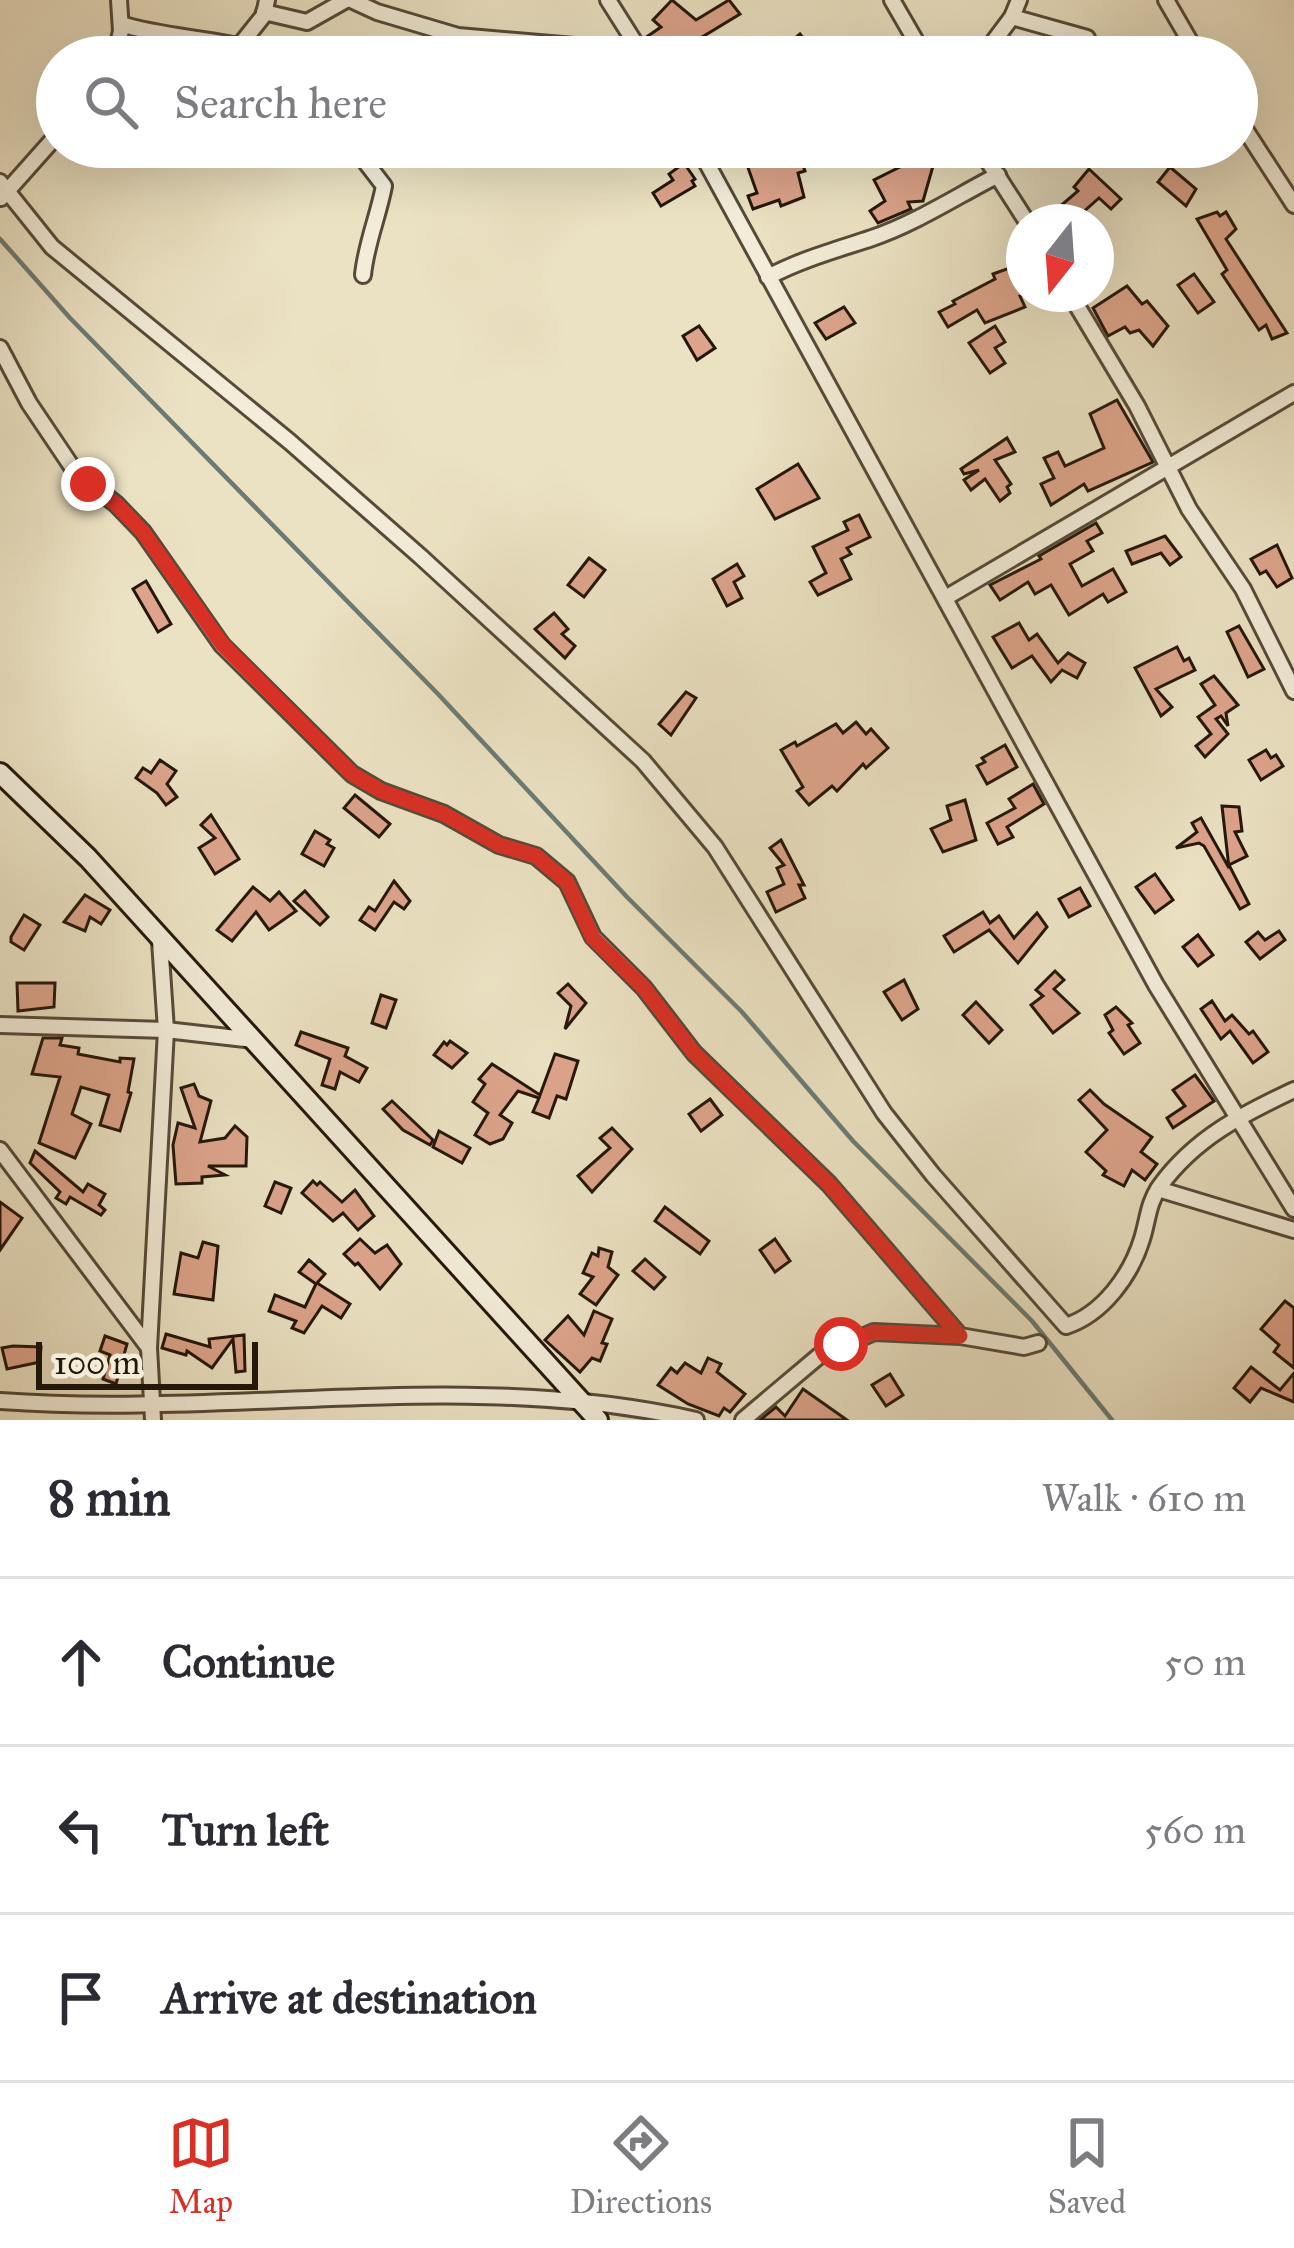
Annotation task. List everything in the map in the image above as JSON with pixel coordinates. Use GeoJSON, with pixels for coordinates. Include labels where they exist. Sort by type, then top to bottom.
{"type":"FeatureCollection","features":[{"type":"Feature","properties":{"kind":"street"},"geometry":{"type":"LineString","coordinates":[[119,0],[119,36]]}},
{"type":"Feature","properties":{"kind":"street"},"geometry":{"type":"LineString","coordinates":[[245,36],[266,6],[307,22],[349,0],[458,36]]}},
{"type":"Feature","properties":{"kind":"street"},"geometry":{"type":"LineString","coordinates":[[608,0],[631,36]]}},
{"type":"Feature","properties":{"kind":"street"},"geometry":{"type":"LineString","coordinates":[[892,0],[913,36]]}},
{"type":"Feature","properties":{"kind":"street"},"geometry":{"type":"LineString","coordinates":[[998,36],[1019,0]]}},
{"type":"Feature","properties":{"kind":"street"},"geometry":{"type":"LineString","coordinates":[[1166,0],[1186,36]]}},
{"type":"Feature","properties":{"kind":"street"},"geometry":{"type":"LineString","coordinates":[[1012,17],[1080,36]]}},
{"type":"Feature","properties":{"kind":"street"},"geometry":{"type":"LineString","coordinates":[[121,24],[165,36]]}},
{"type":"Feature","properties":{"kind":"street"},"geometry":{"type":"LineString","coordinates":[[1258,150],[1294,206]]}},
{"type":"Feature","properties":{"kind":"street"},"geometry":{"type":"LineString","coordinates":[[36,156],[2,191],[52,248],[290,442],[643,761],[715,847],[884,1112],[1066,1327],[1118,1288],[1143,1237],[1149,1205],[1191,1148],[1238,1116],[1294,1090]]}},
{"type":"Feature","properties":{"kind":"street"},"geometry":{"type":"LineString","coordinates":[[363,275],[366,243],[385,186],[371,168]]}},
{"type":"Feature","properties":{"kind":"street"},"geometry":{"type":"LineString","coordinates":[[709,168],[1156,985],[1294,1209]]}},
{"type":"Feature","properties":{"kind":"street"},"geometry":{"type":"LineString","coordinates":[[994,168],[1016,204]]}},
{"type":"Feature","properties":{"kind":"street"},"geometry":{"type":"LineString","coordinates":[[768,277],[804,258],[905,224],[998,175]]}},
{"type":"Feature","properties":{"kind":"street"},"geometry":{"type":"LineString","coordinates":[[1080,312],[1189,509],[1244,589],[1294,692]]}},
{"type":"Feature","properties":{"kind":"street"},"geometry":{"type":"LineString","coordinates":[[0,348],[29,403],[76,473],[143,532],[222,644],[352,774],[381,791],[444,814],[499,845],[536,856],[567,882],[593,938],[644,988],[694,1053],[829,1184],[960,1336]]}},
{"type":"Feature","properties":{"kind":"street"},"geometry":{"type":"LineString","coordinates":[[947,597],[1294,394]]}},
{"type":"Feature","properties":{"kind":"street"},"geometry":{"type":"LineString","coordinates":[[0,773],[88,858],[598,1420]]}},
{"type":"Feature","properties":{"kind":"street"},"geometry":{"type":"LineString","coordinates":[[153,1420],[149,1348],[166,1030],[160,941]]}},
{"type":"Feature","properties":{"kind":"street"},"geometry":{"type":"LineString","coordinates":[[0,1025],[166,1030],[254,1040]]}},
{"type":"Feature","properties":{"kind":"street"},"geometry":{"type":"LineString","coordinates":[[0,1150],[149,1348]]}},
{"type":"Feature","properties":{"kind":"street"},"geometry":{"type":"LineString","coordinates":[[1158,1189],[1294,1230]]}},
{"type":"Feature","properties":{"kind":"street"},"geometry":{"type":"LineString","coordinates":[[743,1420],[819,1355],[874,1332],[960,1336],[1024,1347],[1038,1343]]}},
{"type":"Feature","properties":{"kind":"street"},"geometry":{"type":"LineString","coordinates":[[0,1401],[482,1396],[610,1402],[696,1420]]}},
{"type":"Feature","properties":{"kind":"street"},"geometry":{"type":"LineString","coordinates":[[323,1401],[333,1420]]}},
{"type":"Feature","properties":{"kind":"building"},"geometry":{"type":"Polygon","coordinates":[[[672,0],[696,20],[729,0],[740,14],[704,36],[648,36],[661,27],[653,20],[672,0]]]}},
{"type":"Feature","properties":{"kind":"building"},"geometry":{"type":"Polygon","coordinates":[[[687,168],[695,186],[661,206],[653,193],[673,180],[669,174],[687,168]]]}},
{"type":"Feature","properties":{"kind":"building"},"geometry":{"type":"Polygon","coordinates":[[[748,168],[804,168],[798,173],[804,197],[753,209],[748,196],[757,193],[748,168]]]}},
{"type":"Feature","properties":{"kind":"building"},"geometry":{"type":"Polygon","coordinates":[[[898,168],[932,168],[923,201],[908,202],[911,209],[878,223],[870,211],[885,201],[874,180],[898,168]]]}},
{"type":"Feature","properties":{"kind":"building"},"geometry":{"type":"Polygon","coordinates":[[[1171,168],[1196,189],[1186,206],[1158,182],[1171,168]]]}},
{"type":"Feature","properties":{"kind":"building"},"geometry":{"type":"Polygon","coordinates":[[[1089,169],[1121,199],[1114,206],[1099,198],[1092,204],[1063,204],[1078,191],[1074,187],[1089,169]]]}},
{"type":"Feature","properties":{"kind":"building"},"geometry":{"type":"Polygon","coordinates":[[[1217,212],[1220,216],[1226,212],[1236,229],[1226,239],[1287,333],[1272,339],[1266,325],[1259,330],[1222,274],[1227,270],[1197,219],[1217,212]]]}},
{"type":"Feature","properties":{"kind":"building"},"geometry":{"type":"Polygon","coordinates":[[[1006,269],[1006,312],[1012,312],[985,323],[977,310],[948,327],[939,312],[995,279],[993,274],[1006,269]]]}},
{"type":"Feature","properties":{"kind":"building"},"geometry":{"type":"Polygon","coordinates":[[[1194,274],[1214,302],[1198,313],[1178,285],[1194,274]]]}},
{"type":"Feature","properties":{"kind":"building"},"geometry":{"type":"Polygon","coordinates":[[[1127,286],[1168,326],[1153,346],[1139,330],[1130,333],[1125,327],[1108,336],[1095,312],[1114,312],[1114,294],[1127,286]]]}},
{"type":"Feature","properties":{"kind":"building"},"geometry":{"type":"Polygon","coordinates":[[[844,307],[855,323],[826,339],[815,323],[844,307]]]}},
{"type":"Feature","properties":{"kind":"building"},"geometry":{"type":"Polygon","coordinates":[[[699,326],[715,348],[697,360],[683,336],[699,326]]]}},
{"type":"Feature","properties":{"kind":"building"},"geometry":{"type":"Polygon","coordinates":[[[995,326],[1005,342],[995,348],[1005,363],[990,373],[969,343],[995,326]]]}},
{"type":"Feature","properties":{"kind":"building"},"geometry":{"type":"Polygon","coordinates":[[[1117,400],[1153,462],[1088,491],[1084,484],[1051,505],[1041,484],[1054,478],[1044,458],[1058,452],[1065,466],[1104,448],[1090,414],[1117,400]]]}},
{"type":"Feature","properties":{"kind":"building"},"geometry":{"type":"Polygon","coordinates":[[[1007,438],[1015,452],[995,460],[1011,484],[1007,487],[1010,493],[1000,501],[985,479],[971,490],[964,480],[979,470],[964,474],[961,469],[1007,438]]]}},
{"type":"Feature","properties":{"kind":"building"},"geometry":{"type":"Polygon","coordinates":[[[798,464],[819,498],[775,519],[757,489],[798,464]]]}},
{"type":"Feature","properties":{"kind":"building"},"geometry":{"type":"Polygon","coordinates":[[[859,515],[870,537],[847,548],[851,554],[841,559],[851,579],[818,595],[810,582],[826,573],[813,547],[848,530],[844,522],[859,515]]]}},
{"type":"Feature","properties":{"kind":"building"},"geometry":{"type":"Polygon","coordinates":[[[1096,523],[1102,533],[1087,541],[1093,551],[1070,564],[1082,586],[1113,569],[1126,592],[1108,602],[1103,594],[1069,615],[1051,585],[1035,594],[1028,582],[1000,600],[990,585],[1096,523]]]}},
{"type":"Feature","properties":{"kind":"building"},"geometry":{"type":"Polygon","coordinates":[[[1165,536],[1181,557],[1170,565],[1161,553],[1132,564],[1126,551],[1165,536]]]}},
{"type":"Feature","properties":{"kind":"building"},"geometry":{"type":"Polygon","coordinates":[[[1277,545],[1292,578],[1277,587],[1266,571],[1260,574],[1251,559],[1277,545]]]}},
{"type":"Feature","properties":{"kind":"building"},"geometry":{"type":"Polygon","coordinates":[[[589,558],[605,570],[584,597],[568,585],[589,558]]]}},
{"type":"Feature","properties":{"kind":"building"},"geometry":{"type":"Polygon","coordinates":[[[737,564],[744,576],[734,582],[742,598],[727,606],[713,579],[737,564]]]}},
{"type":"Feature","properties":{"kind":"building"},"geometry":{"type":"Polygon","coordinates":[[[146,581],[171,624],[158,632],[133,589],[146,581]]]}},
{"type":"Feature","properties":{"kind":"building"},"geometry":{"type":"Polygon","coordinates":[[[554,613],[568,629],[562,634],[575,646],[565,658],[535,629],[554,613]]]}},
{"type":"Feature","properties":{"kind":"building"},"geometry":{"type":"Polygon","coordinates":[[[1019,623],[1029,640],[1037,634],[1058,663],[1068,653],[1085,663],[1077,678],[1062,670],[1051,682],[1032,656],[1012,668],[993,637],[1019,623]]]}},
{"type":"Feature","properties":{"kind":"building"},"geometry":{"type":"Polygon","coordinates":[[[1239,626],[1264,669],[1248,677],[1227,632],[1239,626]]]}},
{"type":"Feature","properties":{"kind":"building"},"geometry":{"type":"Polygon","coordinates":[[[1177,647],[1195,670],[1156,689],[1172,707],[1161,716],[1135,668],[1177,647]]]}},
{"type":"Feature","properties":{"kind":"building"},"geometry":{"type":"Polygon","coordinates":[[[1214,676],[1238,705],[1226,713],[1228,726],[1221,716],[1216,719],[1228,734],[1205,757],[1196,746],[1211,734],[1198,717],[1215,705],[1201,684],[1214,676]]]}},
{"type":"Feature","properties":{"kind":"building"},"geometry":{"type":"Polygon","coordinates":[[[686,692],[696,698],[671,735],[659,724],[686,692]]]}},
{"type":"Feature","properties":{"kind":"building"},"geometry":{"type":"Polygon","coordinates":[[[856,722],[866,734],[871,729],[888,748],[866,768],[863,764],[837,791],[832,786],[809,805],[797,791],[803,787],[781,750],[836,724],[843,733],[856,722]]]}},
{"type":"Feature","properties":{"kind":"building"},"geometry":{"type":"Polygon","coordinates":[[[1005,745],[1017,767],[987,784],[977,766],[1005,745]]]}},
{"type":"Feature","properties":{"kind":"building"},"geometry":{"type":"Polygon","coordinates":[[[1266,750],[1283,766],[1261,780],[1249,760],[1266,750]]]}},
{"type":"Feature","properties":{"kind":"building"},"geometry":{"type":"Polygon","coordinates":[[[160,760],[176,771],[167,784],[177,797],[166,805],[136,778],[143,768],[151,773],[160,760]]]}},
{"type":"Feature","properties":{"kind":"building"},"geometry":{"type":"Polygon","coordinates":[[[1033,784],[1044,804],[1007,827],[1013,837],[998,844],[987,823],[1015,808],[1009,799],[1033,784]]]}},
{"type":"Feature","properties":{"kind":"building"},"geometry":{"type":"Polygon","coordinates":[[[355,795],[390,824],[379,837],[344,808],[355,795]]]}},
{"type":"Feature","properties":{"kind":"building"},"geometry":{"type":"Polygon","coordinates":[[[965,800],[976,840],[943,852],[931,829],[951,820],[947,806],[965,800]]]}},
{"type":"Feature","properties":{"kind":"building"},"geometry":{"type":"Polygon","coordinates":[[[1222,806],[1239,807],[1242,831],[1235,832],[1247,856],[1229,865],[1249,904],[1240,909],[1204,846],[1176,848],[1197,832],[1192,823],[1201,818],[1229,868],[1222,806]]]}},
{"type":"Feature","properties":{"kind":"building"},"geometry":{"type":"Polygon","coordinates":[[[211,815],[239,859],[215,874],[199,848],[215,838],[201,825],[211,815]]]}},
{"type":"Feature","properties":{"kind":"building"},"geometry":{"type":"Polygon","coordinates":[[[315,831],[334,848],[324,866],[302,854],[315,831]]]}},
{"type":"Feature","properties":{"kind":"building"},"geometry":{"type":"Polygon","coordinates":[[[781,840],[804,885],[799,885],[805,898],[776,912],[767,892],[784,884],[777,868],[784,865],[770,848],[781,840]]]}},
{"type":"Feature","properties":{"kind":"building"},"geometry":{"type":"Polygon","coordinates":[[[1155,874],[1173,900],[1155,913],[1136,887],[1155,874]]]}},
{"type":"Feature","properties":{"kind":"building"},"geometry":{"type":"Polygon","coordinates":[[[394,881],[410,901],[404,909],[394,902],[375,930],[360,920],[369,907],[375,911],[394,881]]]}},
{"type":"Feature","properties":{"kind":"building"},"geometry":{"type":"Polygon","coordinates":[[[253,887],[270,901],[279,892],[296,911],[269,930],[256,912],[232,941],[217,930],[253,887]]]}},
{"type":"Feature","properties":{"kind":"building"},"geometry":{"type":"Polygon","coordinates":[[[1080,888],[1090,906],[1069,917],[1059,899],[1080,888]]]}},
{"type":"Feature","properties":{"kind":"building"},"geometry":{"type":"Polygon","coordinates":[[[305,891],[328,917],[320,925],[294,901],[305,891]]]}},
{"type":"Feature","properties":{"kind":"building"},"geometry":{"type":"Polygon","coordinates":[[[85,895],[110,910],[101,924],[90,917],[85,931],[64,922],[85,895]]]}},
{"type":"Feature","properties":{"kind":"building"},"geometry":{"type":"Polygon","coordinates":[[[983,912],[990,923],[999,916],[1014,938],[1037,913],[1047,927],[1018,963],[989,930],[954,952],[944,936],[983,912]]]}},
{"type":"Feature","properties":{"kind":"building"},"geometry":{"type":"Polygon","coordinates":[[[24,915],[40,925],[24,950],[11,937],[24,915]]]}},
{"type":"Feature","properties":{"kind":"building"},"geometry":{"type":"Polygon","coordinates":[[[1279,931],[1285,940],[1260,959],[1246,942],[1258,932],[1265,940],[1279,931]]]}},
{"type":"Feature","properties":{"kind":"building"},"geometry":{"type":"Polygon","coordinates":[[[1198,935],[1213,955],[1198,966],[1183,947],[1198,935]]]}},
{"type":"Feature","properties":{"kind":"building"},"geometry":{"type":"Polygon","coordinates":[[[1055,971],[1064,980],[1054,989],[1079,1013],[1053,1033],[1031,1005],[1043,996],[1036,990],[1055,971]]]}},
{"type":"Feature","properties":{"kind":"building"},"geometry":{"type":"Polygon","coordinates":[[[904,980],[918,1009],[902,1020],[884,992],[904,980]]]}},
{"type":"Feature","properties":{"kind":"building"},"geometry":{"type":"Polygon","coordinates":[[[17,983],[55,983],[54,1007],[18,1011],[17,983]]]}},
{"type":"Feature","properties":{"kind":"building"},"geometry":{"type":"Polygon","coordinates":[[[568,984],[586,1003],[565,1029],[571,1006],[558,993],[568,984]]]}},
{"type":"Feature","properties":{"kind":"building"},"geometry":{"type":"Polygon","coordinates":[[[381,995],[396,1000],[386,1028],[372,1023],[381,995]]]}},
{"type":"Feature","properties":{"kind":"building"},"geometry":{"type":"Polygon","coordinates":[[[1212,1001],[1225,1021],[1232,1015],[1249,1034],[1253,1031],[1268,1052],[1253,1063],[1230,1031],[1221,1039],[1201,1009],[1212,1001]]]}},
{"type":"Feature","properties":{"kind":"building"},"geometry":{"type":"Polygon","coordinates":[[[976,1002],[1002,1030],[989,1043],[963,1015],[976,1002]]]}},
{"type":"Feature","properties":{"kind":"building"},"geometry":{"type":"Polygon","coordinates":[[[1116,1007],[1132,1023],[1128,1025],[1140,1043],[1124,1054],[1109,1033],[1113,1030],[1105,1015],[1116,1007]]]}},
{"type":"Feature","properties":{"kind":"building"},"geometry":{"type":"Polygon","coordinates":[[[301,1032],[348,1048],[345,1056],[367,1068],[359,1082],[340,1072],[335,1089],[322,1085],[330,1059],[296,1045],[301,1032]]]}},
{"type":"Feature","properties":{"kind":"building"},"geometry":{"type":"Polygon","coordinates":[[[43,1038],[62,1038],[60,1045],[79,1048],[78,1054],[120,1062],[120,1058],[134,1059],[120,1131],[100,1125],[109,1095],[81,1087],[72,1114],[91,1124],[75,1158],[39,1143],[60,1077],[32,1074],[43,1038]]]}},
{"type":"Feature","properties":{"kind":"building"},"geometry":{"type":"Polygon","coordinates":[[[450,1041],[467,1053],[452,1068],[434,1055],[450,1041]]]}},
{"type":"Feature","properties":{"kind":"building"},"geometry":{"type":"Polygon","coordinates":[[[555,1054],[578,1061],[566,1099],[557,1096],[549,1118],[533,1112],[539,1098],[518,1091],[500,1115],[512,1123],[503,1139],[490,1144],[475,1135],[488,1113],[473,1102],[485,1084],[479,1079],[492,1064],[540,1095],[555,1054]]]}},
{"type":"Feature","properties":{"kind":"building"},"geometry":{"type":"Polygon","coordinates":[[[1195,1075],[1214,1101],[1173,1128],[1167,1118],[1185,1106],[1173,1090],[1195,1075]]]}},
{"type":"Feature","properties":{"kind":"building"},"geometry":{"type":"Polygon","coordinates":[[[194,1084],[199,1096],[211,1101],[200,1142],[225,1138],[235,1126],[247,1137],[246,1166],[208,1166],[225,1175],[202,1177],[202,1183],[176,1184],[173,1145],[178,1123],[195,1128],[181,1088],[194,1084]]]}},
{"type":"Feature","properties":{"kind":"building"},"geometry":{"type":"Polygon","coordinates":[[[1090,1090],[1152,1137],[1141,1152],[1157,1164],[1145,1180],[1132,1170],[1124,1186],[1103,1175],[1106,1171],[1086,1152],[1107,1130],[1079,1100],[1090,1090]]]}},
{"type":"Feature","properties":{"kind":"building"},"geometry":{"type":"Polygon","coordinates":[[[710,1099],[722,1115],[701,1131],[689,1114],[710,1099]]]}},
{"type":"Feature","properties":{"kind":"building"},"geometry":{"type":"Polygon","coordinates":[[[392,1101],[433,1140],[430,1145],[403,1130],[383,1109],[392,1101]]]}},
{"type":"Feature","properties":{"kind":"building"},"geometry":{"type":"Polygon","coordinates":[[[612,1128],[632,1149],[592,1192],[578,1176],[610,1148],[600,1138],[612,1128]]]}},
{"type":"Feature","properties":{"kind":"building"},"geometry":{"type":"Polygon","coordinates":[[[439,1131],[470,1148],[462,1163],[433,1147],[439,1131]]]}},
{"type":"Feature","properties":{"kind":"building"},"geometry":{"type":"Polygon","coordinates":[[[35,1151],[83,1192],[88,1184],[105,1194],[99,1205],[105,1210],[101,1215],[70,1197],[66,1204],[56,1198],[60,1192],[30,1163],[35,1151]]]}},
{"type":"Feature","properties":{"kind":"building"},"geometry":{"type":"Polygon","coordinates":[[[313,1181],[342,1202],[355,1190],[374,1216],[358,1230],[343,1213],[333,1221],[302,1193],[313,1181]]]}},
{"type":"Feature","properties":{"kind":"building"},"geometry":{"type":"Polygon","coordinates":[[[275,1182],[291,1188],[281,1213],[265,1206],[275,1182]]]}},
{"type":"Feature","properties":{"kind":"building"},"geometry":{"type":"Polygon","coordinates":[[[0,1202],[22,1218],[0,1250],[0,1202]]]}},
{"type":"Feature","properties":{"kind":"building"},"geometry":{"type":"Polygon","coordinates":[[[665,1207],[709,1241],[700,1254],[655,1221],[665,1207]]]}},
{"type":"Feature","properties":{"kind":"building"},"geometry":{"type":"Polygon","coordinates":[[[360,1239],[375,1253],[387,1245],[401,1264],[380,1289],[344,1254],[360,1239]]]}},
{"type":"Feature","properties":{"kind":"building"},"geometry":{"type":"Polygon","coordinates":[[[775,1239],[790,1261],[775,1272],[760,1250],[775,1239]]]}},
{"type":"Feature","properties":{"kind":"building"},"geometry":{"type":"Polygon","coordinates":[[[203,1242],[218,1246],[213,1300],[174,1294],[181,1253],[198,1258],[203,1242]]]}},
{"type":"Feature","properties":{"kind":"building"},"geometry":{"type":"Polygon","coordinates":[[[599,1248],[612,1252],[608,1267],[618,1275],[596,1305],[580,1294],[593,1277],[583,1273],[599,1248]]]}},
{"type":"Feature","properties":{"kind":"building"},"geometry":{"type":"Polygon","coordinates":[[[645,1259],[665,1277],[654,1289],[633,1271],[645,1259]]]}},
{"type":"Feature","properties":{"kind":"building"},"geometry":{"type":"Polygon","coordinates":[[[309,1260],[325,1274],[317,1283],[350,1304],[341,1318],[322,1306],[304,1333],[292,1328],[296,1321],[269,1311],[275,1295],[305,1307],[316,1284],[299,1272],[309,1260]]]}},
{"type":"Feature","properties":{"kind":"building"},"geometry":{"type":"Polygon","coordinates":[[[1285,1301],[1294,1308],[1294,1368],[1274,1352],[1279,1345],[1261,1329],[1285,1301]]]}},
{"type":"Feature","properties":{"kind":"building"},"geometry":{"type":"Polygon","coordinates":[[[594,1311],[612,1319],[602,1343],[607,1344],[600,1361],[592,1358],[580,1372],[545,1340],[568,1316],[584,1335],[594,1311]]]}},
{"type":"Feature","properties":{"kind":"building"},"geometry":{"type":"Polygon","coordinates":[[[166,1334],[210,1347],[209,1339],[244,1335],[245,1371],[236,1372],[233,1339],[212,1368],[187,1351],[186,1355],[162,1348],[166,1334]]]}},
{"type":"Feature","properties":{"kind":"building"},"geometry":{"type":"Polygon","coordinates":[[[105,1336],[127,1344],[116,1384],[103,1379],[110,1355],[100,1351],[105,1336]]]}},
{"type":"Feature","properties":{"kind":"building"},"geometry":{"type":"Polygon","coordinates":[[[41,1347],[40,1362],[7,1369],[2,1348],[41,1347]]]}},
{"type":"Feature","properties":{"kind":"building"},"geometry":{"type":"Polygon","coordinates":[[[708,1358],[721,1364],[717,1372],[745,1394],[730,1412],[724,1408],[719,1416],[658,1385],[671,1368],[677,1373],[685,1363],[701,1373],[708,1358]]]}},
{"type":"Feature","properties":{"kind":"building"},"geometry":{"type":"Polygon","coordinates":[[[1251,1367],[1280,1390],[1294,1373],[1294,1402],[1261,1388],[1250,1402],[1234,1388],[1251,1367]]]}},
{"type":"Feature","properties":{"kind":"building"},"geometry":{"type":"Polygon","coordinates":[[[890,1374],[903,1395],[886,1406],[872,1385],[890,1374]]]}},
{"type":"Feature","properties":{"kind":"building"},"geometry":{"type":"Polygon","coordinates":[[[803,1389],[847,1420],[760,1420],[776,1407],[785,1416],[803,1389]]]}},
{"type":"Feature","properties":{"kind":"waterway"},"geometry":{"type":"LineString","coordinates":[[0,239],[70,318],[742,1012],[853,1141],[1032,1321],[1112,1420]]}},
{"type":"Feature","properties":{"kind":"route"},"geometry":{"type":"LineString","coordinates":[[88,484],[143,532],[222,644],[352,774],[381,791],[444,814],[499,845],[536,856],[567,882],[593,938],[644,988],[694,1053],[829,1184],[960,1336],[874,1332],[841,1344]]}}]}
